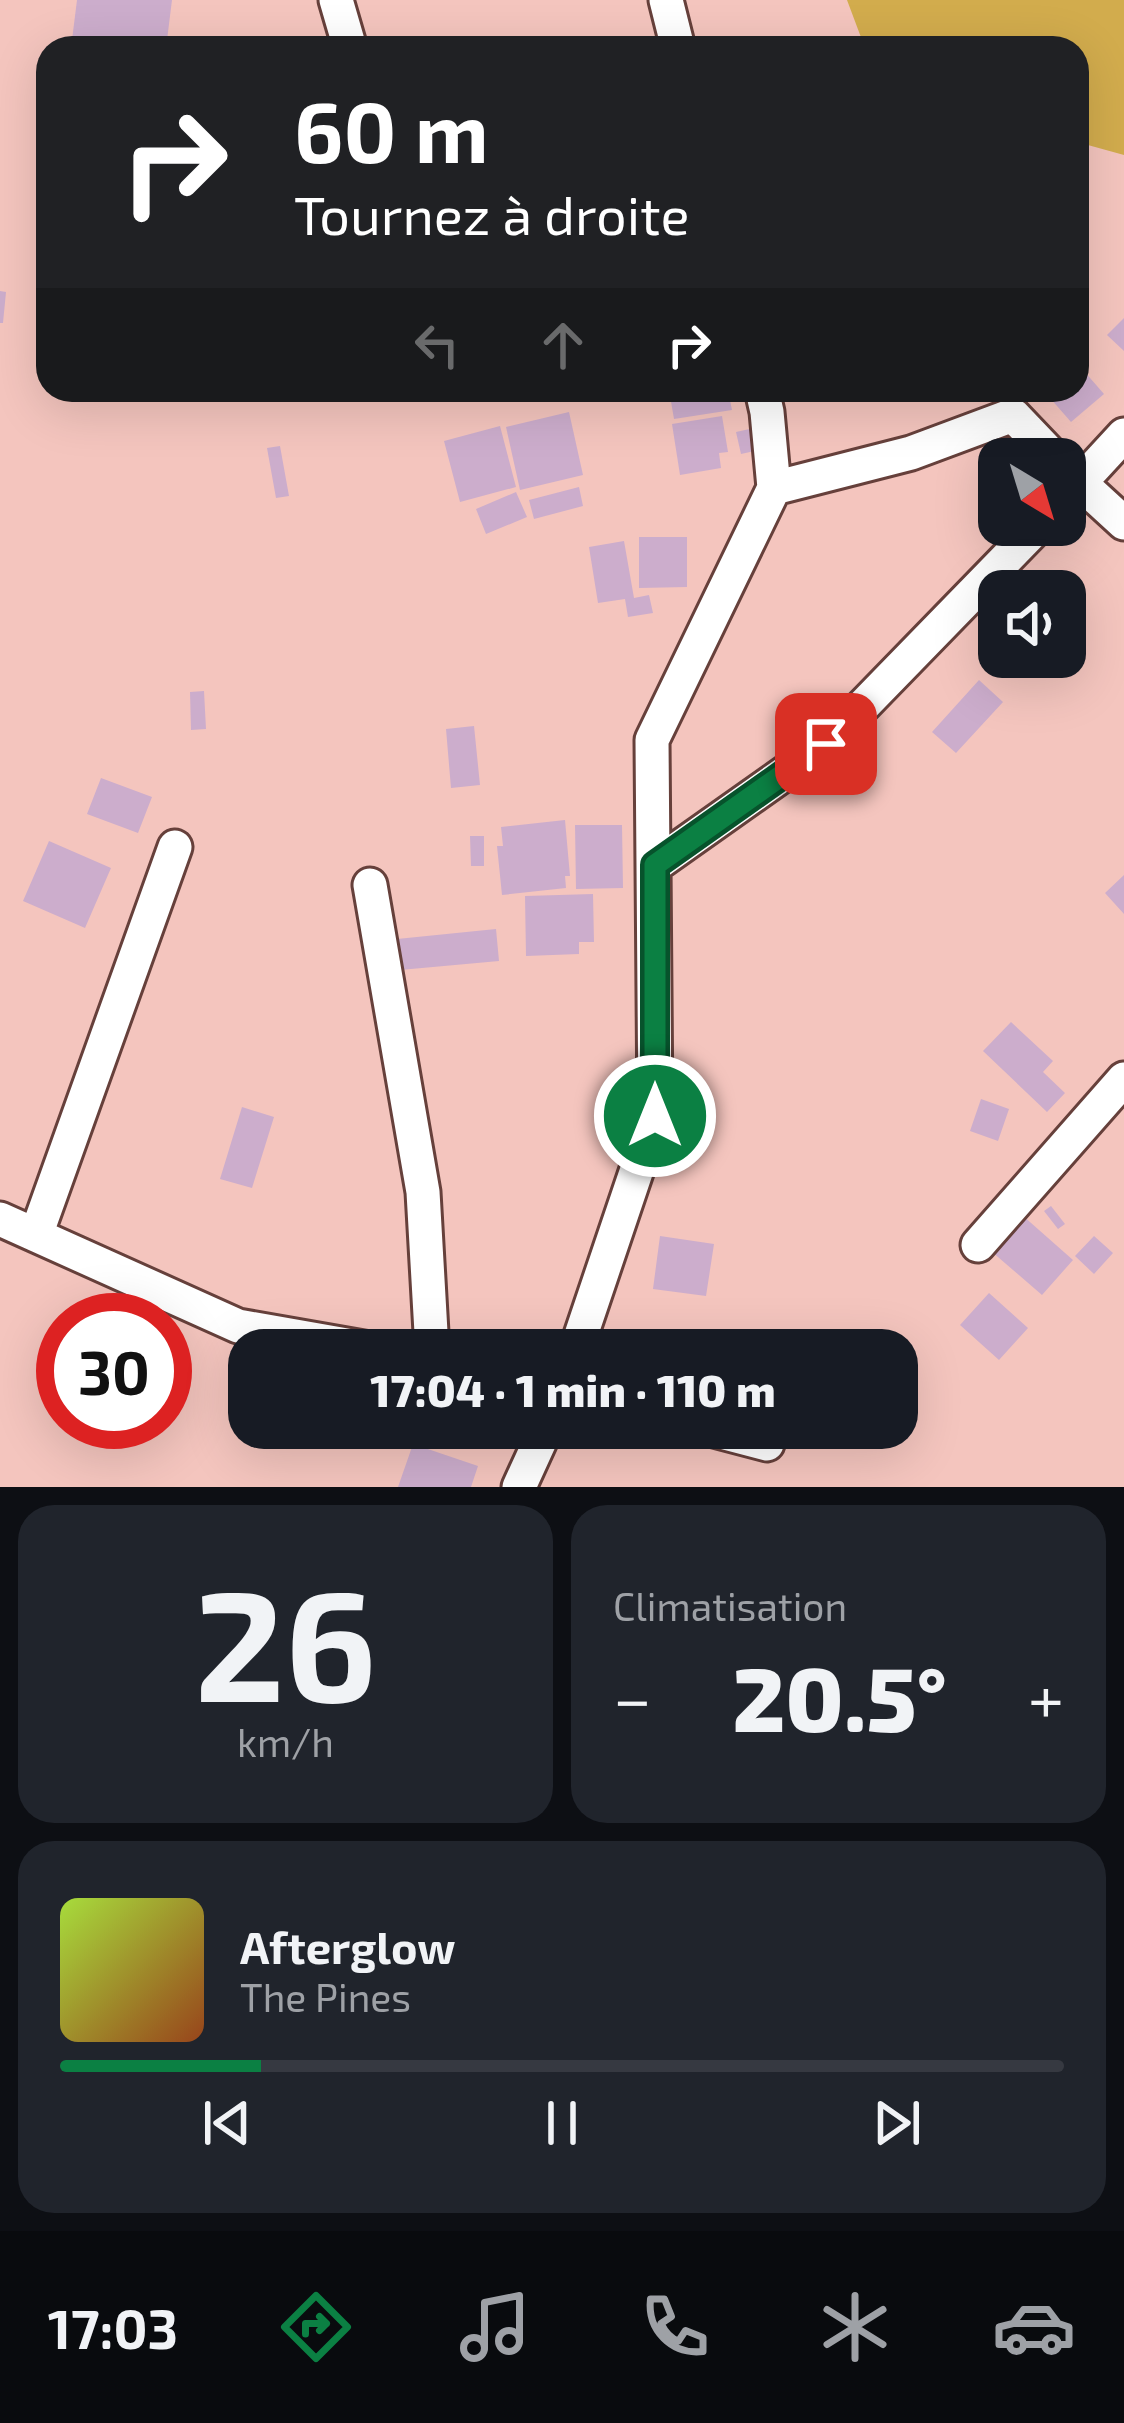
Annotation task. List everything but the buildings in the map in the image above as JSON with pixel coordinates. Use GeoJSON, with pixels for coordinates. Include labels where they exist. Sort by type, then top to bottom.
{"type":"FeatureCollection","features":[{"type":"Feature","properties":{"kind":"street"},"geometry":{"type":"LineString","coordinates":[[336,0],[346,36]]}},
{"type":"Feature","properties":{"kind":"street"},"geometry":{"type":"LineString","coordinates":[[666,0],[675,36]]}},
{"type":"Feature","properties":{"kind":"street"},"geometry":{"type":"LineString","coordinates":[[584,1329],[655,1116],[652,740],[774,488],[764,402]]}},
{"type":"Feature","properties":{"kind":"street"},"geometry":{"type":"LineString","coordinates":[[774,488],[911,453],[1013,416],[1034,438]]}},
{"type":"Feature","properties":{"kind":"street"},"geometry":{"type":"LineString","coordinates":[[1086,469],[1124,435]]}},
{"type":"Feature","properties":{"kind":"street"},"geometry":{"type":"LineString","coordinates":[[1086,496],[1124,523]]}},
{"type":"Feature","properties":{"kind":"street"},"geometry":{"type":"LineString","coordinates":[[655,865],[826,744],[1019,546]]}},
{"type":"Feature","properties":{"kind":"street"},"geometry":{"type":"LineString","coordinates":[[36,1235],[175,847]]}},
{"type":"Feature","properties":{"kind":"street"},"geometry":{"type":"LineString","coordinates":[[370,885],[423,1192],[431,1329]]}},
{"type":"Feature","properties":{"kind":"street"},"geometry":{"type":"LineString","coordinates":[[978,1245],[1124,1079]]}},
{"type":"Feature","properties":{"kind":"street"},"geometry":{"type":"LineString","coordinates":[[0,1219],[238,1326],[255,1329]]}},
{"type":"Feature","properties":{"kind":"street"},"geometry":{"type":"LineString","coordinates":[[519,1487],[536,1449]]}},
{"type":"Feature","properties":{"kind":"shaded area"},"geometry":{"type":"Polygon","coordinates":[[[847,0],[1124,0],[1124,155],[1089,145],[1089,36],[860,36],[847,0]]]}},
{"type":"Feature","properties":{"kind":"route"},"geometry":{"type":"LineString","coordinates":[[655,1116],[655,865],[826,744]]}}]}
